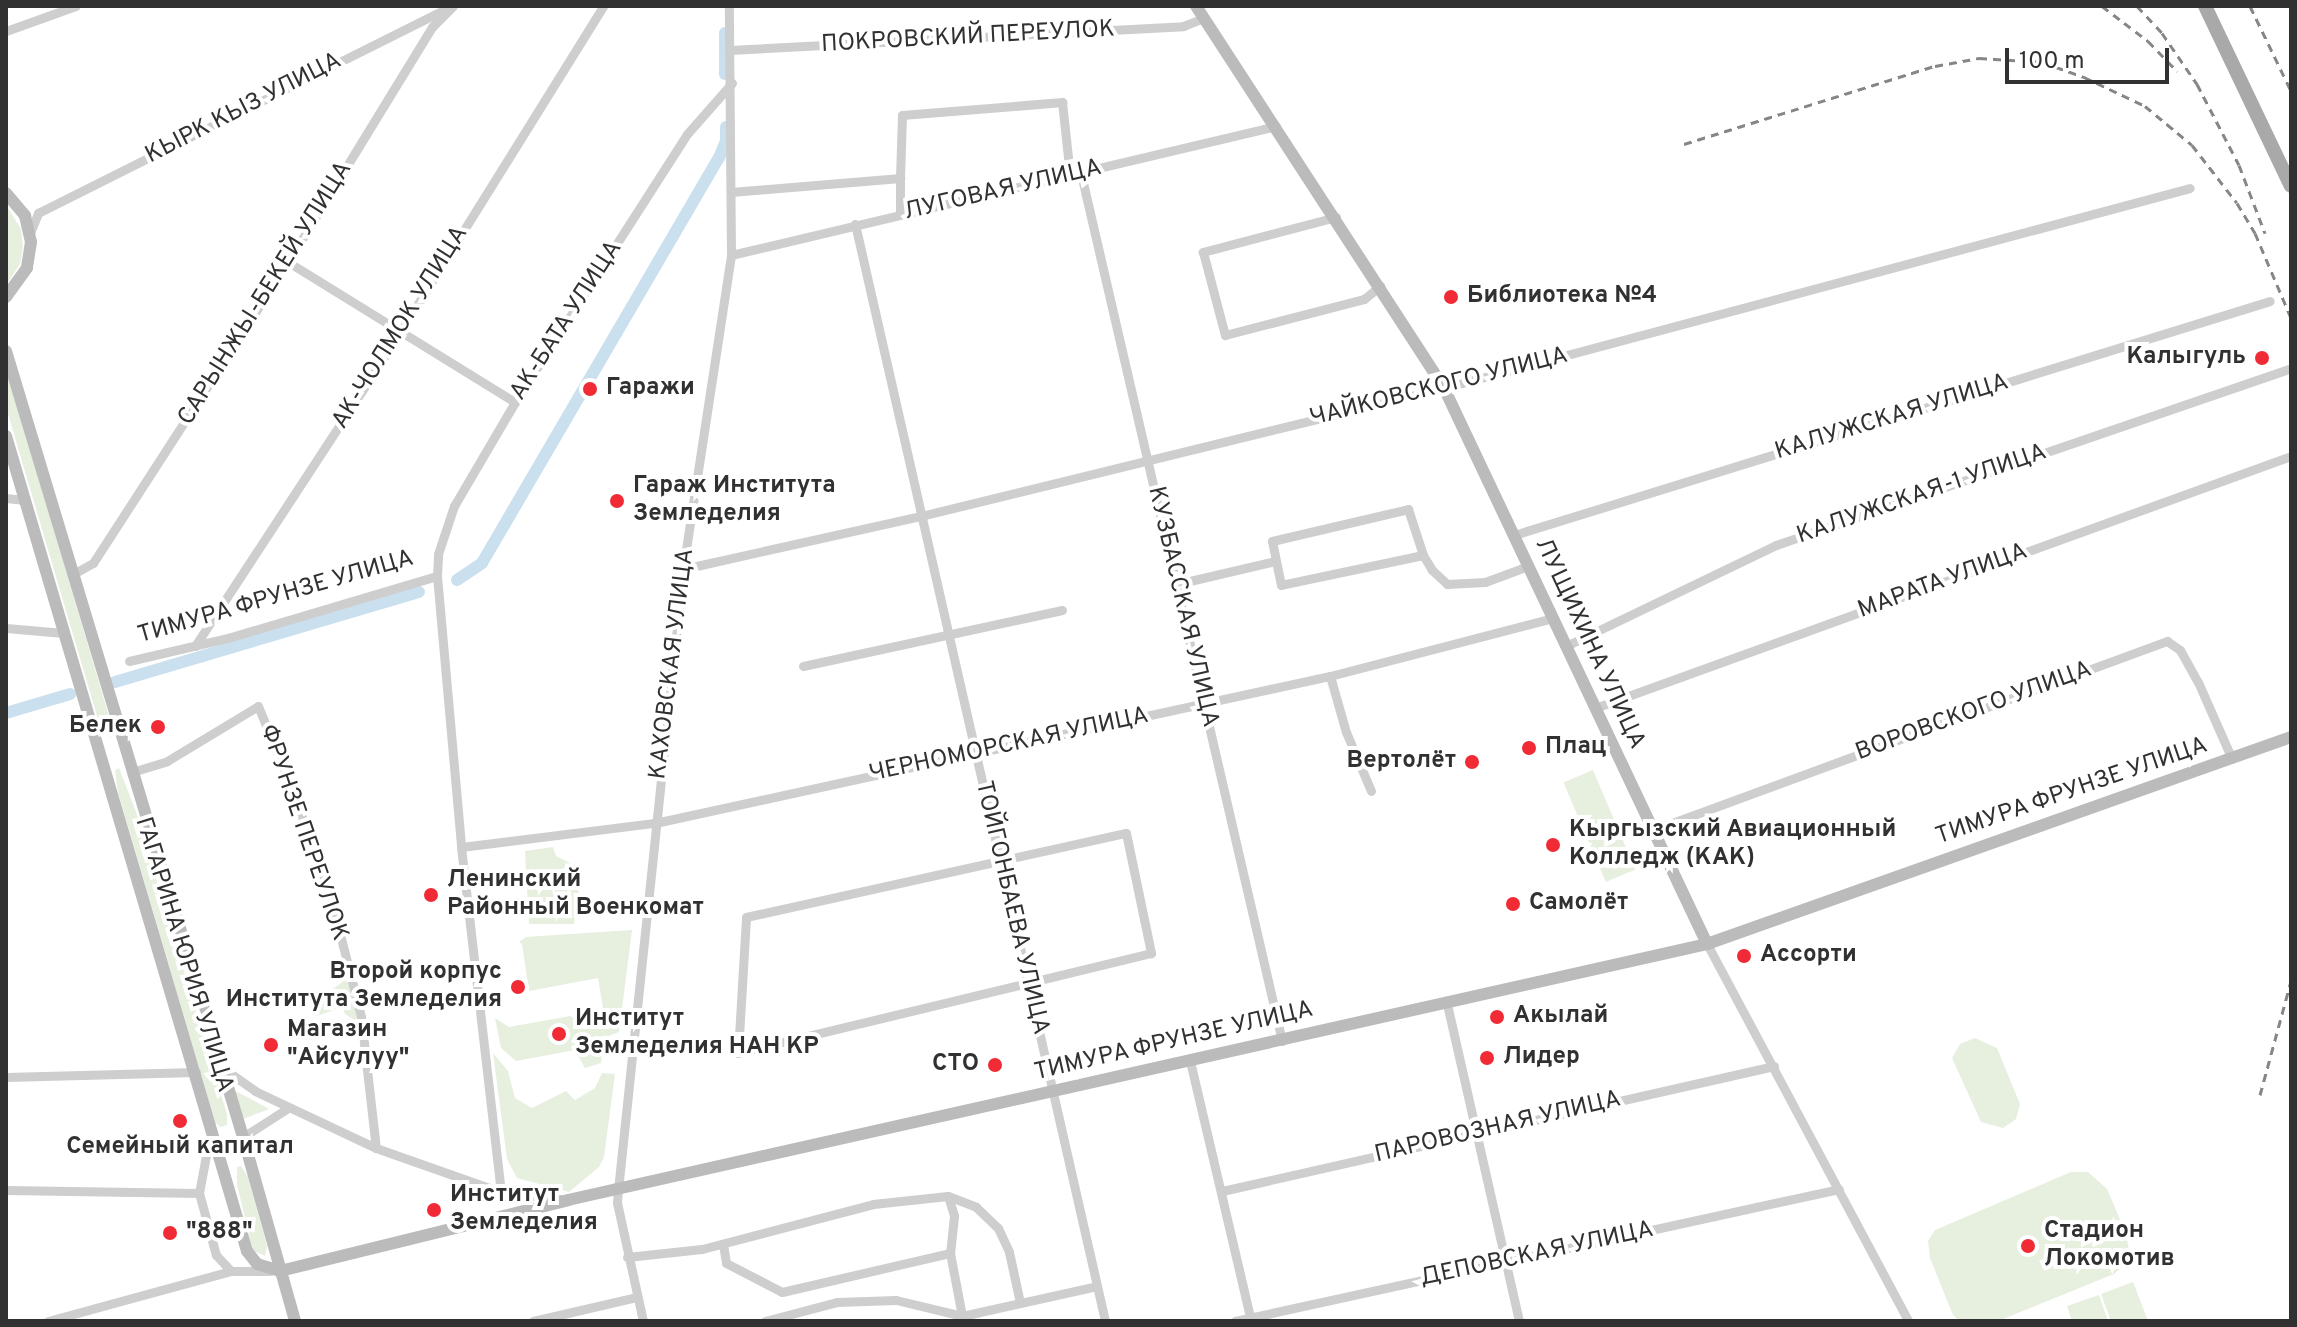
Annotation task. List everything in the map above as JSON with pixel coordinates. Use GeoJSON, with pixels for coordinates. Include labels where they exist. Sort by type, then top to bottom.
{"type":"FeatureCollection","features":[{"type":"Feature","properties":{"kind":"main road","name":"ЛУЩИХИНА УЛИЦА"},"geometry":{"type":"LineString","coordinates":[[1196,6],[1336,217],[1444,388],[1707,944]]}},
{"type":"Feature","properties":{"kind":"main road"},"geometry":{"type":"LineString","coordinates":[[2205,6],[2291,186]]}},
{"type":"Feature","properties":{"kind":"main road"},"geometry":{"type":"LineString","coordinates":[[6,193],[18,206],[30,233],[27,268],[6,297]]}},
{"type":"Feature","properties":{"kind":"main road","name":"ГАГАРИНА ЮРИЯ УЛИЦА"},"geometry":{"type":"LineString","coordinates":[[6,351],[243,1137],[295,1321]]}},
{"type":"Feature","properties":{"kind":"main road","name":"ГАГАРИНА ЮРИЯ УЛИЦА"},"geometry":{"type":"LineString","coordinates":[[6,436],[247,1251],[257,1264],[280,1271]]}},
{"type":"Feature","properties":{"kind":"main road","name":"ТИМУРА ФРУНЗЕ УЛИЦА"},"geometry":{"type":"LineString","coordinates":[[280,1271],[568,1200],[1707,944],[2291,737]]}},
{"type":"Feature","properties":{"kind":"main road"},"geometry":{"type":"LineString","coordinates":[[217,1147],[243,1137]]}},
{"type":"Feature","properties":{"kind":"street"},"geometry":{"type":"LineString","coordinates":[[6,31],[76,6]]}},
{"type":"Feature","properties":{"kind":"street","name":"КЫРК КЫЗ УЛИЦА"},"geometry":{"type":"LineString","coordinates":[[38,213],[452,6]]}},
{"type":"Feature","properties":{"kind":"street","name":"САРЫНЖЫ-БЕКЕЙ УЛИЦА"},"geometry":{"type":"LineString","coordinates":[[73,574],[93,563],[288,262],[432,27],[452,6]]}},
{"type":"Feature","properties":{"kind":"street","name":"АК-ЧОЛМОК УЛИЦА"},"geometry":{"type":"LineString","coordinates":[[195,646],[401,331],[603,6]]}},
{"type":"Feature","properties":{"kind":"street","name":"КАХОВСКАЯ УЛИЦА"},"geometry":{"type":"LineString","coordinates":[[643,1321],[627,1257],[618,1190],[683,569],[731,255],[729,6]]}},
{"type":"Feature","properties":{"kind":"street","name":"ПОКРОВСКИЙ ПЕРЕУЛОК"},"geometry":{"type":"LineString","coordinates":[[730,50],[1183,26],[1204,18]]}},
{"type":"Feature","properties":{"kind":"street","name":"АК-БАТА УЛИЦА"},"geometry":{"type":"LineString","coordinates":[[437,576],[438,554],[454,506],[515,402],[687,134],[732,83]]}},
{"type":"Feature","properties":{"kind":"street"},"geometry":{"type":"LineString","coordinates":[[900,214],[902,115],[1062,102],[1070,176]]}},
{"type":"Feature","properties":{"kind":"street","name":"ЛУГОВАЯ УЛИЦА"},"geometry":{"type":"LineString","coordinates":[[731,255],[1276,126]]}},
{"type":"Feature","properties":{"kind":"street","name":"КУЗБАССКАЯ УЛИЦА"},"geometry":{"type":"LineString","coordinates":[[1081,174],[1282,1041]]}},
{"type":"Feature","properties":{"kind":"street"},"geometry":{"type":"LineString","coordinates":[[731,192],[900,178]]}},
{"type":"Feature","properties":{"kind":"street","name":"ЧАЙКОВСКОГО УЛИЦА"},"geometry":{"type":"LineString","coordinates":[[683,569],[921,516],[1444,388],[2190,188]]}},
{"type":"Feature","properties":{"kind":"street"},"geometry":{"type":"LineString","coordinates":[[18,206],[38,213],[30,233]]}},
{"type":"Feature","properties":{"kind":"street"},"geometry":{"type":"LineString","coordinates":[[1336,217],[1203,252],[1225,335],[1364,299],[1380,286]]}},
{"type":"Feature","properties":{"kind":"street","name":"ТОЙГОНБАЕВА УЛИЦА"},"geometry":{"type":"LineString","coordinates":[[855,224],[895,412],[1105,1321]]}},
{"type":"Feature","properties":{"kind":"street"},"geometry":{"type":"LineString","coordinates":[[288,262],[515,402]]}},
{"type":"Feature","properties":{"kind":"street","name":"КАЛУЖСКАЯ УЛИЦА"},"geometry":{"type":"LineString","coordinates":[[1514,535],[2270,301]]}},
{"type":"Feature","properties":{"kind":"street","name":"КАЛУЖСКАЯ-1 УЛИЦА"},"geometry":{"type":"LineString","coordinates":[[1566,646],[1776,545],[2289,369]]}},
{"type":"Feature","properties":{"kind":"street","name":"МАРАТА УЛИЦА"},"geometry":{"type":"LineString","coordinates":[[1595,708],[2291,456]]}},
{"type":"Feature","properties":{"kind":"street"},"geometry":{"type":"LineString","coordinates":[[6,498],[25,500]]}},
{"type":"Feature","properties":{"kind":"street"},"geometry":{"type":"LineString","coordinates":[[1423,555],[1281,585],[1272,541],[1408,509],[1423,555],[1440,579],[1453,585],[1485,582],[1528,566]]}},
{"type":"Feature","properties":{"kind":"street"},"geometry":{"type":"LineString","coordinates":[[1177,584],[1275,561]]}},
{"type":"Feature","properties":{"kind":"street","name":"ТИМУРА ФРУНЗЕ УЛИЦА"},"geometry":{"type":"LineString","coordinates":[[129,661],[195,646],[437,576],[461,847],[501,1192]]}},
{"type":"Feature","properties":{"kind":"street"},"geometry":{"type":"LineString","coordinates":[[803,666],[1062,610]]}},
{"type":"Feature","properties":{"kind":"street","name":"ЧЕРНОМОРСКАЯ УЛИЦА"},"geometry":{"type":"LineString","coordinates":[[461,847],[655,823],[1330,676],[1553,618]]}},
{"type":"Feature","properties":{"kind":"street"},"geometry":{"type":"LineString","coordinates":[[6,628],[64,633]]}},
{"type":"Feature","properties":{"kind":"street","name":"ВОРОВСКОГО УЛИЦА"},"geometry":{"type":"LineString","coordinates":[[1653,830],[2167,641],[2180,650],[2198,682],[2232,759]]}},
{"type":"Feature","properties":{"kind":"street"},"geometry":{"type":"LineString","coordinates":[[1330,676],[1346,732],[1371,791]]}},
{"type":"Feature","properties":{"kind":"street","name":"ФРУНЗЕ ПЕРЕУЛОК"},"geometry":{"type":"LineString","coordinates":[[132,772],[167,761],[258,706],[330,895],[361,1017],[376,1148]]}},
{"type":"Feature","properties":{"kind":"street"},"geometry":{"type":"LineString","coordinates":[[1126,833],[1151,953],[1027,982],[738,1053],[746,917],[1126,833]]}},
{"type":"Feature","properties":{"kind":"street","name":"ЛУЩИХИНА УЛИЦА"},"geometry":{"type":"LineString","coordinates":[[1707,944],[1908,1321]]}},
{"type":"Feature","properties":{"kind":"street"},"geometry":{"type":"LineString","coordinates":[[1447,1004],[1519,1321]]}},
{"type":"Feature","properties":{"kind":"street"},"geometry":{"type":"LineString","coordinates":[[1190,1061],[1250,1319]]}},
{"type":"Feature","properties":{"kind":"street","name":"ПАРОВОЗНАЯ УЛИЦА"},"geometry":{"type":"LineString","coordinates":[[1222,1191],[1774,1066]]}},
{"type":"Feature","properties":{"kind":"street"},"geometry":{"type":"LineString","coordinates":[[222,1068],[241,1083],[288,1108],[376,1148],[501,1192],[568,1200]]}},
{"type":"Feature","properties":{"kind":"street"},"geometry":{"type":"LineString","coordinates":[[6,1077],[196,1072]]}},
{"type":"Feature","properties":{"kind":"street"},"geometry":{"type":"LineString","coordinates":[[243,1137],[288,1108]]}},
{"type":"Feature","properties":{"kind":"street"},"geometry":{"type":"LineString","coordinates":[[217,1147],[207,1150],[199,1193],[216,1255],[231,1271]]}},
{"type":"Feature","properties":{"kind":"street","name":"ДЕПОВСКАЯ УЛИЦА"},"geometry":{"type":"LineString","coordinates":[[1235,1321],[1839,1189]]}},
{"type":"Feature","properties":{"kind":"street"},"geometry":{"type":"LineString","coordinates":[[6,1190],[199,1193]]}},
{"type":"Feature","properties":{"kind":"street"},"geometry":{"type":"LineString","coordinates":[[627,1257],[723,1244],[873,1204],[948,1196],[976,1207],[998,1228],[1009,1252],[1020,1303]]}},
{"type":"Feature","properties":{"kind":"street"},"geometry":{"type":"LineString","coordinates":[[948,1196],[954,1216],[950,1253],[962,1316]]}},
{"type":"Feature","properties":{"kind":"street"},"geometry":{"type":"LineString","coordinates":[[723,1244],[726,1263],[782,1292],[950,1253]]}},
{"type":"Feature","properties":{"kind":"street","name":"ТИМУРА ФРУНЗЕ УЛИЦА"},"geometry":{"type":"LineString","coordinates":[[48,1321],[231,1271],[280,1271]]}},
{"type":"Feature","properties":{"kind":"street"},"geometry":{"type":"LineString","coordinates":[[765,1321],[837,1302],[896,1300],[962,1316],[1097,1286]]}},
{"type":"Feature","properties":{"kind":"street"},"geometry":{"type":"LineString","coordinates":[[533,1321],[637,1297]]}},
{"type":"Feature","properties":{"kind":"green space"},"geometry":{"type":"Polygon","coordinates":[[[6,205],[21,229],[23,247],[20,264],[6,285],[6,205]]]}},
{"type":"Feature","properties":{"kind":"green space"},"geometry":{"type":"Polygon","coordinates":[[[6,368],[113,730],[111,737],[103,731],[97,716],[6,407],[6,368]]]}},
{"type":"Feature","properties":{"kind":"green space"},"geometry":{"type":"Polygon","coordinates":[[[119,768],[136,812],[227,1114],[227,1125],[220,1127],[215,1122],[118,792],[115,770],[119,768]]]}},
{"type":"Feature","properties":{"kind":"green space"},"geometry":{"type":"Polygon","coordinates":[[[1593,770],[1635,869],[1606,882],[1564,783],[1593,770]]]}},
{"type":"Feature","properties":{"kind":"green space"},"geometry":{"type":"Polygon","coordinates":[[[553,847],[556,856],[570,863],[580,879],[574,924],[529,924],[525,851],[553,847]]]}},
{"type":"Feature","properties":{"kind":"green space"},"geometry":{"type":"Polygon","coordinates":[[[632,930],[619,1032],[603,1038],[601,1063],[585,1068],[575,1050],[516,1061],[501,1048],[495,1018],[509,1027],[570,1016],[588,1024],[603,1008],[598,978],[529,991],[522,944],[519,942],[526,937],[632,930]]]}},
{"type":"Feature","properties":{"kind":"green space"},"geometry":{"type":"Polygon","coordinates":[[[348,978],[358,1022],[345,1014],[342,1007],[317,1016],[316,1009],[329,992],[348,978]]]}},
{"type":"Feature","properties":{"kind":"green space"},"geometry":{"type":"Polygon","coordinates":[[[1975,1038],[1997,1048],[2020,1104],[2016,1119],[2003,1128],[1981,1122],[1952,1058],[1960,1044],[1975,1038]]]}},
{"type":"Feature","properties":{"kind":"green space"},"geometry":{"type":"Polygon","coordinates":[[[493,1053],[508,1071],[515,1098],[532,1108],[566,1091],[575,1100],[595,1088],[602,1073],[615,1074],[604,1157],[599,1167],[569,1192],[517,1178],[507,1159],[493,1053]]]}},
{"type":"Feature","properties":{"kind":"green space"},"geometry":{"type":"Polygon","coordinates":[[[235,1091],[249,1098],[269,1109],[243,1119],[235,1091]]]}},
{"type":"Feature","properties":{"kind":"green space"},"geometry":{"type":"Polygon","coordinates":[[[241,1166],[248,1177],[267,1246],[265,1256],[254,1251],[251,1244],[237,1184],[237,1167],[241,1166]]]}},
{"type":"Feature","properties":{"kind":"green space","name":"Стадион Локомотив"},"geometry":{"type":"Polygon","coordinates":[[[2071,1172],[2088,1172],[2107,1189],[2127,1236],[2129,1252],[2123,1266],[2114,1274],[1998,1321],[1959,1321],[1953,1315],[1930,1258],[1928,1241],[1935,1230],[2071,1172]]]}},
{"type":"Feature","properties":{"kind":"green space"},"geometry":{"type":"Polygon","coordinates":[[[2133,1282],[2148,1321],[2111,1321],[2101,1294],[2133,1282]]]}},
{"type":"Feature","properties":{"kind":"green space"},"geometry":{"type":"Polygon","coordinates":[[[2099,1295],[2108,1321],[2072,1321],[2067,1306],[2099,1295]]]}},
{"type":"Feature","properties":{"kind":"waterway"},"geometry":{"type":"LineString","coordinates":[[725,33],[725,74]]}},
{"type":"Feature","properties":{"kind":"waterway"},"geometry":{"type":"LineString","coordinates":[[457,580],[482,563],[719,158],[726,141],[726,127]]}},
{"type":"Feature","properties":{"kind":"waterway"},"geometry":{"type":"LineString","coordinates":[[115,682],[419,592]]}},
{"type":"Feature","properties":{"kind":"waterway"},"geometry":{"type":"LineString","coordinates":[[6,713],[70,694]]}},
{"type":"Feature","properties":{"kind":"railway"},"geometry":{"type":"LineString","coordinates":[[2102,6],[2148,41],[2177,71]]}},
{"type":"Feature","properties":{"kind":"railway"},"geometry":{"type":"LineString","coordinates":[[2137,6],[2162,33],[2197,84],[2239,165],[2265,233]]}},
{"type":"Feature","properties":{"kind":"railway"},"geometry":{"type":"LineString","coordinates":[[2250,6],[2291,91]]}},
{"type":"Feature","properties":{"kind":"railway"},"geometry":{"type":"LineString","coordinates":[[1684,144],[1935,66],[1979,58],[2042,62],[2084,77],[2145,106],[2192,145],[2237,203],[2255,233],[2291,318]]}},
{"type":"Feature","properties":{"kind":"railway"},"geometry":{"type":"LineString","coordinates":[[2260,1095],[2291,981]]}},
{"type":"Feature","properties":{"kind":"place","name":"Библиотека №4"},"geometry":{"type":"Point","coordinates":[1451,297]}},
{"type":"Feature","properties":{"kind":"place","name":"Калыгуль"},"geometry":{"type":"Point","coordinates":[2262,358]}},
{"type":"Feature","properties":{"kind":"place","name":"Гаражи"},"geometry":{"type":"Point","coordinates":[590,389]}},
{"type":"Feature","properties":{"kind":"place","name":"Гараж Института Земледелия"},"geometry":{"type":"Point","coordinates":[617,501]}},
{"type":"Feature","properties":{"kind":"place","name":"Белек"},"geometry":{"type":"Point","coordinates":[158,727]}},
{"type":"Feature","properties":{"kind":"place","name":"Плац"},"geometry":{"type":"Point","coordinates":[1529,748]}},
{"type":"Feature","properties":{"kind":"place","name":"Вертолёт"},"geometry":{"type":"Point","coordinates":[1472,762]}},
{"type":"Feature","properties":{"kind":"place","name":"Кыргызский Авиационный Колледж (КАК)"},"geometry":{"type":"Point","coordinates":[1553,845]}},
{"type":"Feature","properties":{"kind":"place","name":"Ленинский Районный Военкомат"},"geometry":{"type":"Point","coordinates":[431,895]}},
{"type":"Feature","properties":{"kind":"place","name":"Самолёт"},"geometry":{"type":"Point","coordinates":[1513,904]}},
{"type":"Feature","properties":{"kind":"place","name":"Ассорти"},"geometry":{"type":"Point","coordinates":[1744,956]}},
{"type":"Feature","properties":{"kind":"place","name":"Второй корпус Института Земледелия"},"geometry":{"type":"Point","coordinates":[518,987]}},
{"type":"Feature","properties":{"kind":"place","name":"Акылай"},"geometry":{"type":"Point","coordinates":[1497,1017]}},
{"type":"Feature","properties":{"kind":"place","name":"Институт Земледелия НАН КР"},"geometry":{"type":"Point","coordinates":[559,1034]}},
{"type":"Feature","properties":{"kind":"place","name":"Магазин \"Айсулуу\""},"geometry":{"type":"Point","coordinates":[271,1045]}},
{"type":"Feature","properties":{"kind":"place","name":"Лидер"},"geometry":{"type":"Point","coordinates":[1487,1058]}},
{"type":"Feature","properties":{"kind":"place","name":"СТО"},"geometry":{"type":"Point","coordinates":[995,1065]}},
{"type":"Feature","properties":{"kind":"place","name":"Семейный капитал"},"geometry":{"type":"Point","coordinates":[180,1121]}},
{"type":"Feature","properties":{"kind":"place","name":"Институт Земледелия"},"geometry":{"type":"Point","coordinates":[434,1210]}},
{"type":"Feature","properties":{"kind":"place","name":"\"888\""},"geometry":{"type":"Point","coordinates":[170,1233]}},
{"type":"Feature","properties":{"kind":"place","name":"Стадион Локомотив"},"geometry":{"type":"Point","coordinates":[2028,1246]}}]}
